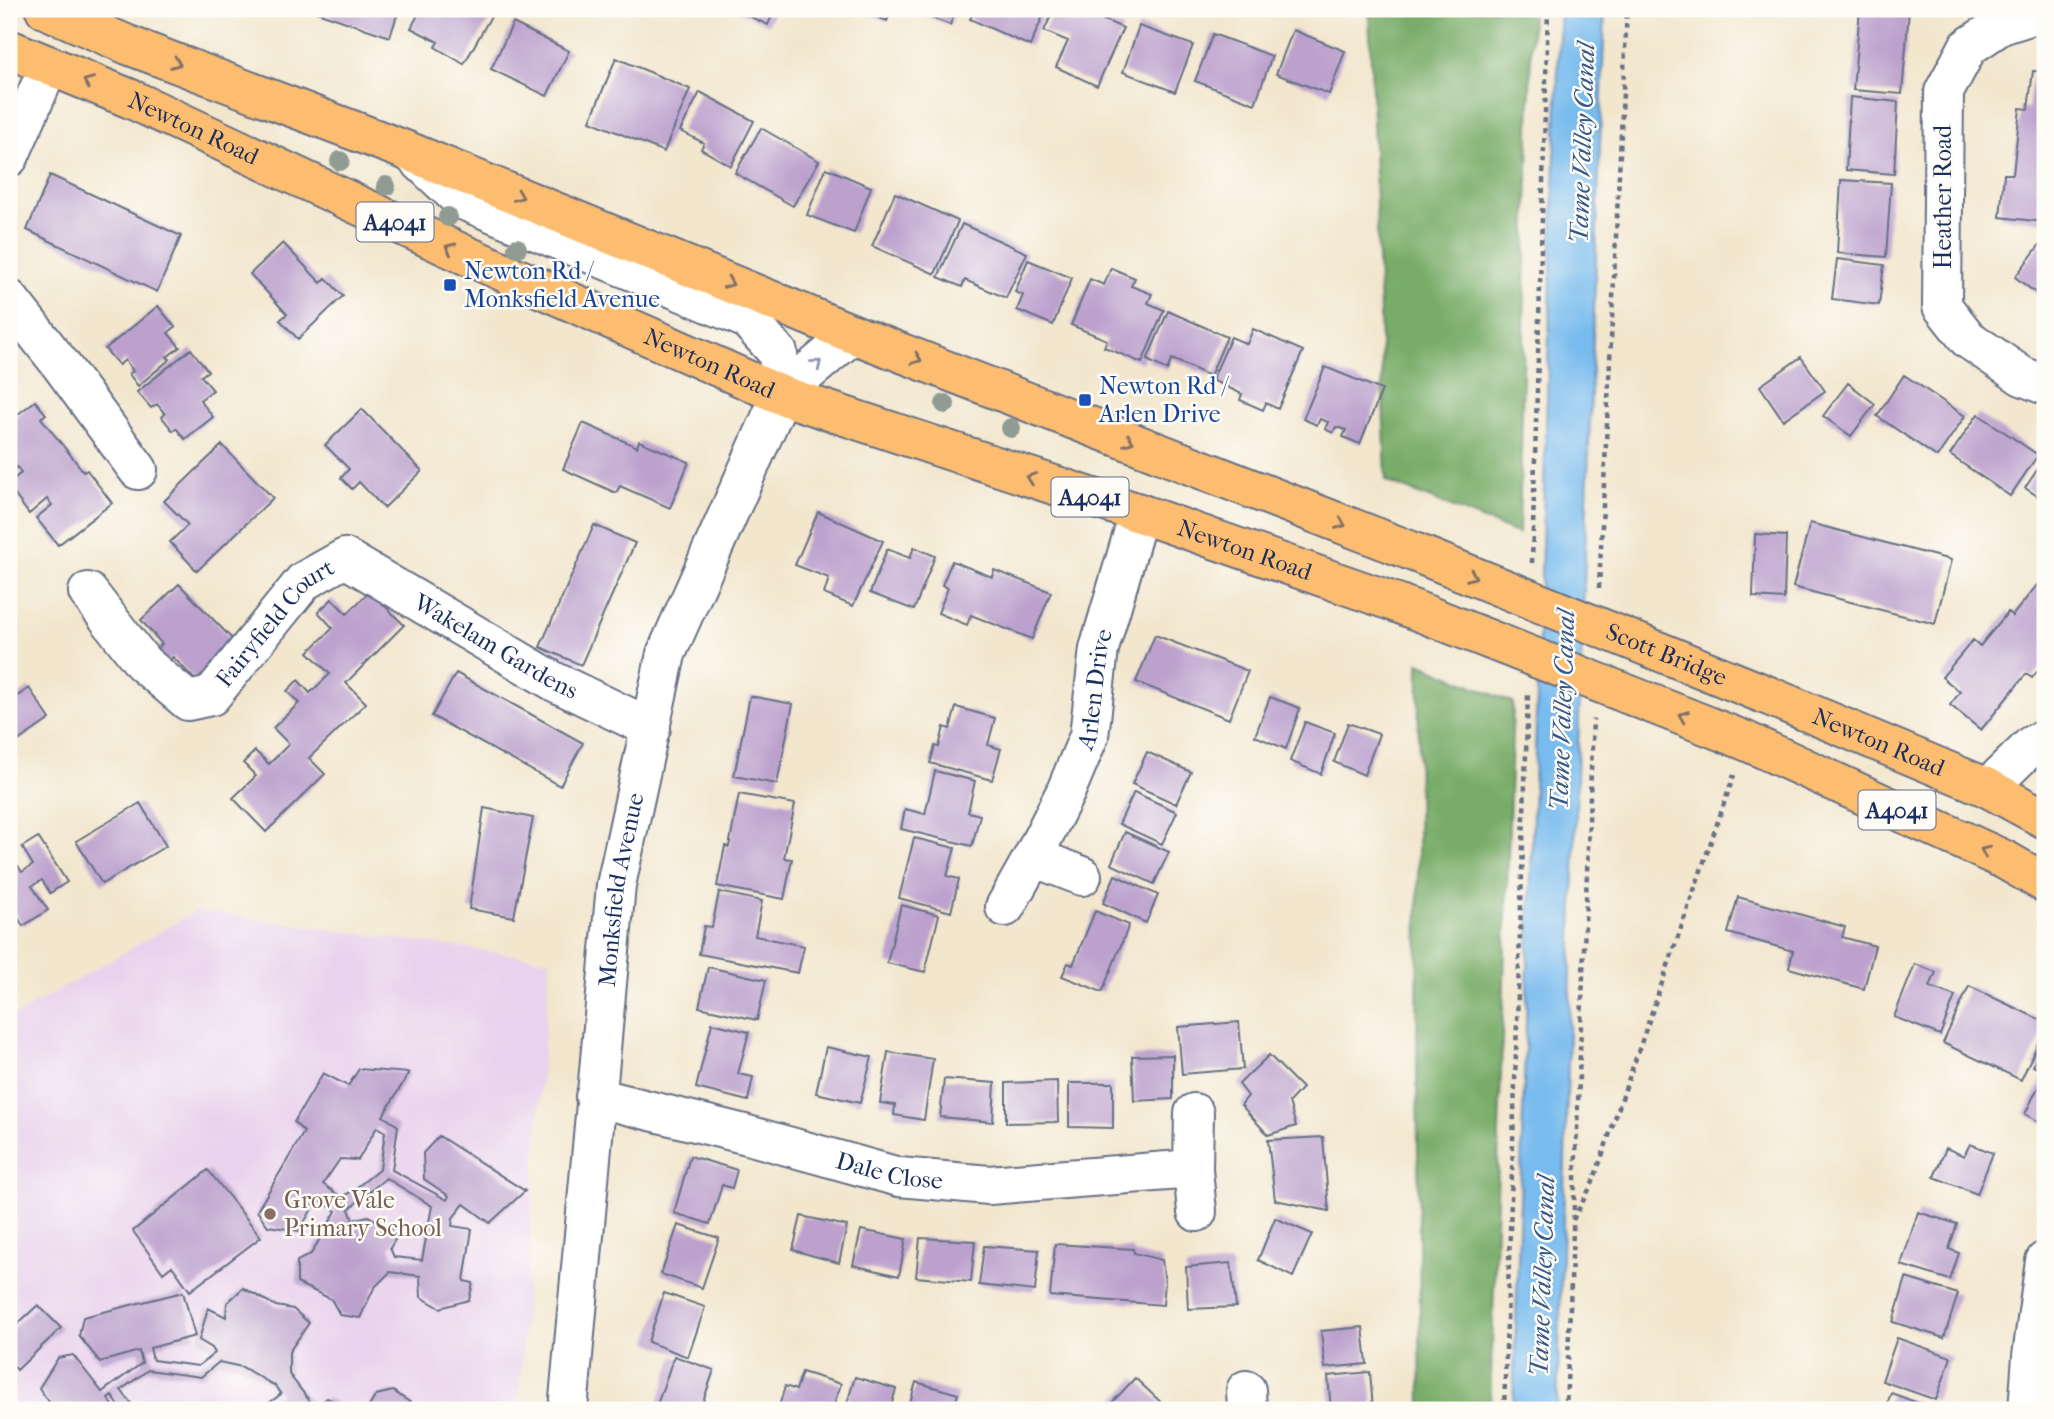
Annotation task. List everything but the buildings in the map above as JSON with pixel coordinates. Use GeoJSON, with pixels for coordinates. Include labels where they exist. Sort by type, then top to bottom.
{"type":"FeatureCollection","features":[{"type":"Feature","properties":{"kind":"highway","name":"Newton Road"},"geometry":{"type":"LineString","coordinates":[[58,11],[128,45],[410,152],[853,334],[1409,550]]}},
{"type":"Feature","properties":{"kind":"highway","name":"Newton Road"},"geometry":{"type":"LineString","coordinates":[[9,49],[131,99],[461,253],[781,395],[1139,513],[1396,603]]}},
{"type":"Feature","properties":{"kind":"highway","name":"Scott Bridge"},"geometry":{"type":"LineString","coordinates":[[1409,550],[1769,696]]}},
{"type":"Feature","properties":{"kind":"highway","name":"Scott Bridge"},"geometry":{"type":"LineString","coordinates":[[1396,603],[1746,741]]}},
{"type":"Feature","properties":{"kind":"highway","name":"Newton Road"},"geometry":{"type":"LineString","coordinates":[[1769,696],[1988,788],[2045,819]]}},
{"type":"Feature","properties":{"kind":"highway","name":"A4041"},"geometry":{"type":"LineString","coordinates":[[1746,741],[2005,860],[2045,883]]}},
{"type":"Feature","properties":{"kind":"street","name":"Heather Road"},"geometry":{"type":"LineString","coordinates":[[2045,11],[2001,25],[1968,47],[1944,92],[1942,306],[1968,340],[2022,376],[2045,385]]}},
{"type":"Feature","properties":{"kind":"street"},"geometry":{"type":"LineString","coordinates":[[9,156],[49,66]]}},
{"type":"Feature","properties":{"kind":"street","name":"Monksfield Avenue"},"geometry":{"type":"LineString","coordinates":[[410,152],[460,199],[747,320],[778,353],[781,395]]}},
{"type":"Feature","properties":{"kind":"street"},"geometry":{"type":"LineString","coordinates":[[9,299],[138,470]]}},
{"type":"Feature","properties":{"kind":"street","name":"Monksfield Avenue"},"geometry":{"type":"LineString","coordinates":[[568,1410],[616,885],[666,654],[781,395],[853,334]]}},
{"type":"Feature","properties":{"kind":"street","name":"Arlen Drive"},"geometry":{"type":"LineString","coordinates":[[1005,907],[1033,857],[1089,736],[1099,649],[1139,513]]}},
{"type":"Feature","properties":{"kind":"street","name":"Wakelam Gardens"},"geometry":{"type":"LineString","coordinates":[[345,558],[555,682],[651,728]]}},
{"type":"Feature","properties":{"kind":"street","name":"Fairyfield Court"},"geometry":{"type":"LineString","coordinates":[[88,592],[143,663],[188,701],[211,696],[304,580],[345,558]]}},
{"type":"Feature","properties":{"kind":"street"},"geometry":{"type":"LineString","coordinates":[[1988,788],[2032,745],[2045,739]]}},
{"type":"Feature","properties":{"kind":"street"},"geometry":{"type":"LineString","coordinates":[[1033,857],[1082,876]]}},
{"type":"Feature","properties":{"kind":"street","name":"Dale Close"},"geometry":{"type":"LineString","coordinates":[[595,1097],[744,1134],[899,1177],[989,1185],[1193,1169]]}},
{"type":"Feature","properties":{"kind":"street"},"geometry":{"type":"LineString","coordinates":[[1194,1113],[1193,1169],[1197,1212]]}},
{"type":"Feature","properties":{"kind":"street"},"geometry":{"type":"LineString","coordinates":[[2028,1410],[2032,1356],[2045,1261]]}},
{"type":"Feature","properties":{"kind":"path"},"geometry":{"type":"LineString","coordinates":[[1532,569],[1548,9]]}},
{"type":"Feature","properties":{"kind":"path"},"geometry":{"type":"LineString","coordinates":[[1504,1410],[1528,691]]}},
{"type":"Feature","properties":{"kind":"path"},"geometry":{"type":"LineString","coordinates":[[1572,1222],[1593,1182],[1746,741]]}},
{"type":"Feature","properties":{"kind":"shaded area","name":"Grove Vale Primary School"},"geometry":{"type":"Polygon","coordinates":[[[196,911],[550,960],[518,1410],[9,1410],[9,1019],[196,911]]]}},
{"type":"Feature","properties":{"kind":"green space"},"geometry":{"type":"Polygon","coordinates":[[[1369,9],[1532,9],[1519,534],[1386,481],[1369,9]]]}},
{"type":"Feature","properties":{"kind":"green space"},"geometry":{"type":"Polygon","coordinates":[[[1419,663],[1513,703],[1490,1410],[1421,1410],[1417,1072],[1419,663]]]}},
{"type":"Feature","properties":{"kind":"water","name":"Tame Valley Canal"},"geometry":{"type":"Polygon","coordinates":[[[1560,9],[1605,9],[1557,1410],[1513,1410],[1560,9]]]}},
{"type":"Feature","properties":{"kind":"place","name":"Newton Rd / Monksfield Avenue"},"geometry":{"type":"Point","coordinates":[450,285]}},
{"type":"Feature","properties":{"kind":"place","name":"Newton Rd / Arlen Drive"},"geometry":{"type":"Point","coordinates":[1085,400]}},
{"type":"Feature","properties":{"kind":"place","name":"Grove Vale Primary School"},"geometry":{"type":"Point","coordinates":[270,1214]}}]}
